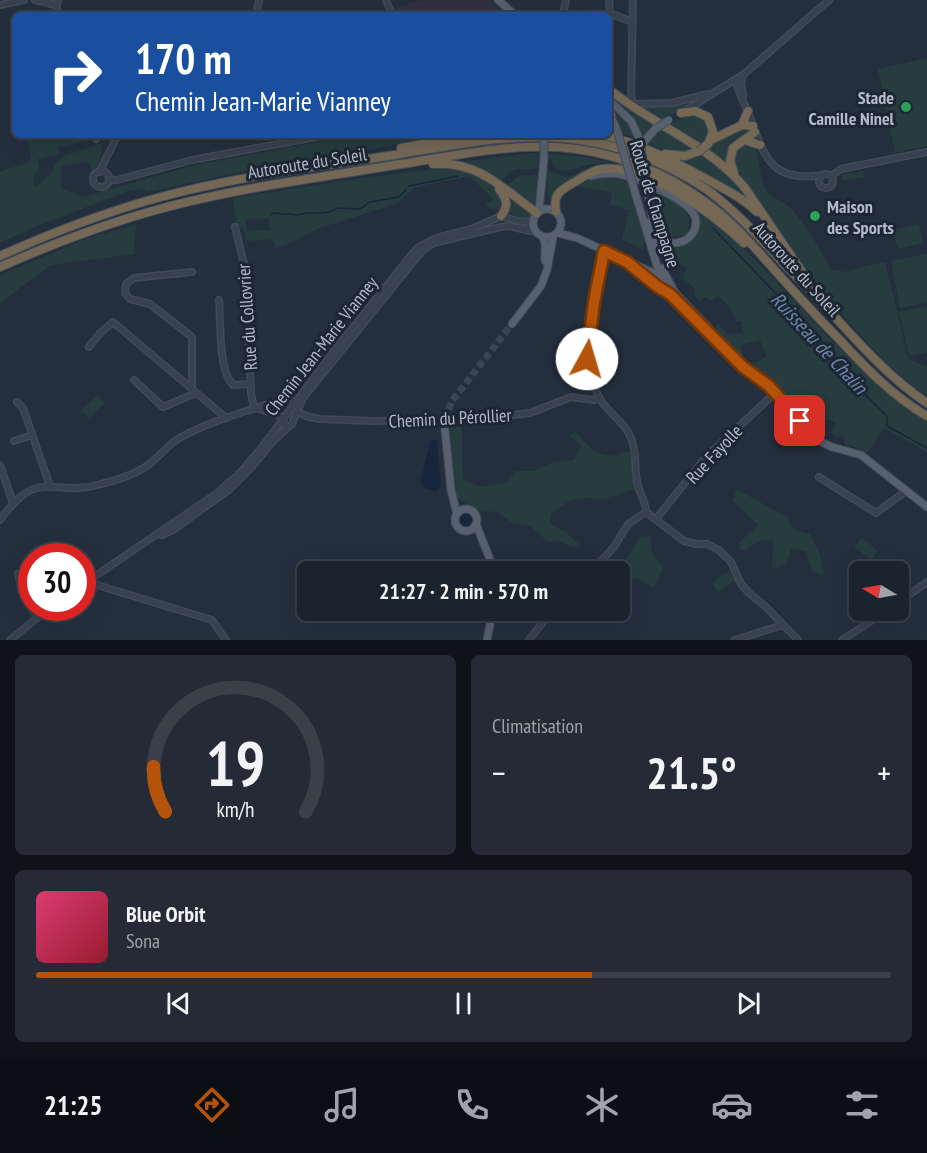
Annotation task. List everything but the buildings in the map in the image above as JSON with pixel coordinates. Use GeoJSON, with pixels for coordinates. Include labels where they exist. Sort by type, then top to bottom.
{"type":"FeatureCollection","features":[{"type":"Feature","properties":{"kind":"highway"},"geometry":{"type":"LineString","coordinates":[[612,91],[643,114],[717,160],[745,188]]}},
{"type":"Feature","properties":{"kind":"highway"},"geometry":{"type":"LineString","coordinates":[[681,113],[695,111],[705,116],[712,126],[713,134],[709,142]]}},
{"type":"Feature","properties":{"kind":"highway"},"geometry":{"type":"LineString","coordinates":[[612,138],[656,152],[681,156],[699,151],[709,142],[742,125],[748,111]]}},
{"type":"Feature","properties":{"kind":"highway"},"geometry":{"type":"LineString","coordinates":[[742,125],[754,129],[745,140],[735,146],[730,158],[733,170],[822,302]]}},
{"type":"Feature","properties":{"kind":"highway"},"geometry":{"type":"LineString","coordinates":[[357,160],[368,154],[454,138]]}},
{"type":"Feature","properties":{"kind":"highway","name":"Autoroute du Soleil"},"geometry":{"type":"LineString","coordinates":[[0,256],[88,219],[159,198],[242,179],[357,160],[524,138]]}},
{"type":"Feature","properties":{"kind":"highway","name":"Autoroute du Soleil"},"geometry":{"type":"LineString","coordinates":[[568,138],[597,142],[634,153],[682,174],[728,206],[750,226],[885,370],[927,404]]}},
{"type":"Feature","properties":{"kind":"highway"},"geometry":{"type":"LineString","coordinates":[[745,140],[760,145]]}},
{"type":"Feature","properties":{"kind":"highway","name":"Autoroute du Soleil"},"geometry":{"type":"LineString","coordinates":[[0,267],[81,233],[154,210],[242,190],[487,151],[532,147],[576,149],[618,158],[673,181],[712,206],[750,241],[781,278],[878,379],[927,416]]}},
{"type":"Feature","properties":{"kind":"highway"},"geometry":{"type":"LineString","coordinates":[[656,152],[741,198],[771,228]]}},
{"type":"Feature","properties":{"kind":"highway"},"geometry":{"type":"LineString","coordinates":[[361,171],[449,163],[472,168],[536,215]]}},
{"type":"Feature","properties":{"kind":"highway"},"geometry":{"type":"LineString","coordinates":[[556,211],[556,195],[560,190],[594,171],[612,169],[635,173],[681,195],[714,218],[781,278]]}},
{"type":"Feature","properties":{"kind":"highway"},"geometry":{"type":"LineString","coordinates":[[491,180],[505,197],[506,209],[501,216]]}},
{"type":"Feature","properties":{"kind":"main road"},"geometry":{"type":"LineString","coordinates":[[502,2],[516,12]]}},
{"type":"Feature","properties":{"kind":"main road","name":"Route de Champagne"},"geometry":{"type":"LineString","coordinates":[[612,109],[631,122],[642,143],[653,239],[658,260],[670,290],[705,323],[743,367],[775,393],[815,439],[832,447],[861,455],[927,507]]}},
{"type":"Feature","properties":{"kind":"main road"},"geometry":{"type":"LineString","coordinates":[[642,143],[655,129],[681,113]]}},
{"type":"Feature","properties":{"kind":"main road","name":"Route de Champagne"},"geometry":{"type":"LineString","coordinates":[[612,114],[660,276]]}},
{"type":"Feature","properties":{"kind":"main road"},"geometry":{"type":"LineString","coordinates":[[526,304],[543,270],[546,254],[543,237],[535,232],[544,159],[544,138]]}},
{"type":"Feature","properties":{"kind":"main road"},"geometry":{"type":"LineString","coordinates":[[575,182],[593,175],[613,173],[661,191],[694,212],[695,228],[687,239],[675,243],[661,237],[653,218],[648,195]]}},
{"type":"Feature","properties":{"kind":"main road"},"geometry":{"type":"LineString","coordinates":[[512,324],[544,278],[561,218],[556,211],[547,209],[536,215]]}},
{"type":"Feature","properties":{"kind":"main road"},"geometry":{"type":"LineString","coordinates":[[543,237],[558,232],[577,238],[660,276],[670,290]]}},
{"type":"Feature","properties":{"kind":"main road"},"geometry":{"type":"LineString","coordinates":[[642,267],[649,267],[652,262],[651,249]]}},
{"type":"Feature","properties":{"kind":"main road"},"geometry":{"type":"LineString","coordinates":[[627,262],[658,287],[670,290]]}},
{"type":"Feature","properties":{"kind":"main road"},"geometry":{"type":"LineString","coordinates":[[445,430],[453,500],[460,512]]}},
{"type":"Feature","properties":{"kind":"main road"},"geometry":{"type":"LineString","coordinates":[[476,524],[469,531],[462,531],[457,527],[455,521],[460,512],[470,510],[474,514],[490,561]]}},
{"type":"Feature","properties":{"kind":"main road"},"geometry":{"type":"LineString","coordinates":[[469,531],[481,543],[489,561]]}},
{"type":"Feature","properties":{"kind":"main road"},"geometry":{"type":"LineString","coordinates":[[487,640],[492,621]]}},
{"type":"Feature","properties":{"kind":"street"},"geometry":{"type":"LineString","coordinates":[[0,5],[24,0]]}},
{"type":"Feature","properties":{"kind":"street"},"geometry":{"type":"LineString","coordinates":[[35,0],[49,3],[58,1]]}},
{"type":"Feature","properties":{"kind":"street"},"geometry":{"type":"LineString","coordinates":[[633,0],[631,101],[636,105],[672,103],[710,94]]}},
{"type":"Feature","properties":{"kind":"street"},"geometry":{"type":"LineString","coordinates":[[681,113],[744,74],[829,0]]}},
{"type":"Feature","properties":{"kind":"street"},"geometry":{"type":"LineString","coordinates":[[612,14],[633,22]]}},
{"type":"Feature","properties":{"kind":"street"},"geometry":{"type":"LineString","coordinates":[[744,74],[741,84],[748,111],[766,158],[778,169],[789,174],[808,177],[818,182],[821,187],[829,188],[833,183],[831,176]]}},
{"type":"Feature","properties":{"kind":"street"},"geometry":{"type":"LineString","coordinates":[[735,80],[748,111]]}},
{"type":"Feature","properties":{"kind":"street"},"geometry":{"type":"LineString","coordinates":[[109,180],[105,186],[100,187],[95,184],[94,177],[99,172],[116,138]]}},
{"type":"Feature","properties":{"kind":"street"},"geometry":{"type":"LineString","coordinates":[[109,180],[117,180],[192,160],[311,138]]}},
{"type":"Feature","properties":{"kind":"street"},"geometry":{"type":"LineString","coordinates":[[808,177],[822,174],[831,176],[841,169],[927,153]]}},
{"type":"Feature","properties":{"kind":"street"},"geometry":{"type":"LineString","coordinates":[[99,172],[106,174],[109,180]]}},
{"type":"Feature","properties":{"kind":"street"},"geometry":{"type":"LineString","coordinates":[[818,182],[822,174]]}},
{"type":"Feature","properties":{"kind":"street"},"geometry":{"type":"LineString","coordinates":[[501,216],[522,222],[536,215]]}},
{"type":"Feature","properties":{"kind":"street","name":"Chemin Jean-Marie Vianney"},"geometry":{"type":"LineString","coordinates":[[96,577],[217,496],[253,459],[413,252],[427,241],[474,228],[501,216]]}},
{"type":"Feature","properties":{"kind":"street","name":"Chemin Jean-Marie Vianney"},"geometry":{"type":"LineString","coordinates":[[217,496],[238,482],[273,441],[294,421],[303,398],[419,254],[433,243],[501,227],[509,226],[535,232]]}},
{"type":"Feature","properties":{"kind":"street","name":"Rue du Collovrier"},"geometry":{"type":"LineString","coordinates":[[235,227],[247,278],[254,407]]}},
{"type":"Feature","properties":{"kind":"street"},"geometry":{"type":"LineString","coordinates":[[604,251],[594,302],[587,359],[589,373],[600,398],[628,431],[633,443],[637,461],[638,486],[646,506],[646,513]]}},
{"type":"Feature","properties":{"kind":"street"},"geometry":{"type":"LineString","coordinates":[[399,279],[400,269]]}},
{"type":"Feature","properties":{"kind":"street"},"geometry":{"type":"LineString","coordinates":[[192,272],[134,278],[128,281],[125,293],[130,299],[150,304],[192,338],[194,391]]}},
{"type":"Feature","properties":{"kind":"street"},"geometry":{"type":"LineString","coordinates":[[219,300],[223,357],[229,381],[233,385],[251,384]]}},
{"type":"Feature","properties":{"kind":"street"},"geometry":{"type":"LineString","coordinates":[[89,347],[113,321],[226,418]]}},
{"type":"Feature","properties":{"kind":"street"},"geometry":{"type":"LineString","coordinates":[[134,380],[163,407],[194,391]]}},
{"type":"Feature","properties":{"kind":"street","name":"Rue Fayolle"},"geometry":{"type":"LineString","coordinates":[[656,519],[705,458],[775,393]]}},
{"type":"Feature","properties":{"kind":"street","name":"Chemin du Pérollier"},"geometry":{"type":"LineString","coordinates":[[298,412],[319,419],[430,421],[530,413],[546,409],[565,398],[578,397],[594,400],[600,398]]}},
{"type":"Feature","properties":{"kind":"street"},"geometry":{"type":"LineString","coordinates":[[0,519],[13,503],[31,489],[50,486],[92,487],[133,473],[149,465],[171,443],[184,435],[254,407],[286,398],[295,402],[298,412]]}},
{"type":"Feature","properties":{"kind":"street"},"geometry":{"type":"LineString","coordinates":[[16,402],[23,408],[50,486]]}},
{"type":"Feature","properties":{"kind":"street"},"geometry":{"type":"LineString","coordinates":[[254,407],[280,416],[287,428]]}},
{"type":"Feature","properties":{"kind":"street"},"geometry":{"type":"LineString","coordinates":[[14,441],[32,435]]}},
{"type":"Feature","properties":{"kind":"street"},"geometry":{"type":"LineString","coordinates":[[0,465],[13,503]]}},
{"type":"Feature","properties":{"kind":"street"},"geometry":{"type":"LineString","coordinates":[[819,477],[876,513],[906,491]]}},
{"type":"Feature","properties":{"kind":"street"},"geometry":{"type":"LineString","coordinates":[[0,507],[6,512]]}},
{"type":"Feature","properties":{"kind":"street"},"geometry":{"type":"LineString","coordinates":[[646,513],[684,542],[707,544],[719,550],[731,562],[741,584],[798,640]]}},
{"type":"Feature","properties":{"kind":"street"},"geometry":{"type":"LineString","coordinates":[[601,561],[614,547],[627,524],[646,513]]}},
{"type":"Feature","properties":{"kind":"street"},"geometry":{"type":"LineString","coordinates":[[909,595],[927,582]]}},
{"type":"Feature","properties":{"kind":"street"},"geometry":{"type":"LineString","coordinates":[[96,587],[212,620],[226,640]]}},
{"type":"Feature","properties":{"kind":"street"},"geometry":{"type":"LineString","coordinates":[[9,640],[31,621]]}},
{"type":"Feature","properties":{"kind":"street"},"geometry":{"type":"LineString","coordinates":[[530,640],[544,621]]}},
{"type":"Feature","properties":{"kind":"street"},"geometry":{"type":"LineString","coordinates":[[842,640],[871,621]]}},
{"type":"Feature","properties":{"kind":"street"},"geometry":{"type":"LineString","coordinates":[[735,640],[783,625]]}},
{"type":"Feature","properties":{"kind":"shaded area"},"geometry":{"type":"Polygon","coordinates":[[[422,0],[490,0],[501,12],[394,12],[393,9],[422,0]]]}},
{"type":"Feature","properties":{"kind":"green space","name":"Stade Camille Ninel"},"geometry":{"type":"Polygon","coordinates":[[[927,58],[927,146],[895,153],[878,69],[927,58]]]}},
{"type":"Feature","properties":{"kind":"green space"},"geometry":{"type":"Polygon","coordinates":[[[612,93],[657,124],[650,128],[644,137],[634,119],[612,99],[612,93]]]}},
{"type":"Feature","properties":{"kind":"green space"},"geometry":{"type":"Polygon","coordinates":[[[696,102],[660,122],[637,108],[696,102]]]}},
{"type":"Feature","properties":{"kind":"green space"},"geometry":{"type":"Polygon","coordinates":[[[612,108],[631,127],[636,138],[623,134],[612,108]]]}},
{"type":"Feature","properties":{"kind":"green space"},"geometry":{"type":"Polygon","coordinates":[[[701,115],[708,120],[711,133],[702,147],[667,125],[687,116],[701,115]]]}},
{"type":"Feature","properties":{"kind":"green space"},"geometry":{"type":"Polygon","coordinates":[[[661,127],[697,150],[672,152],[649,143],[653,133],[661,127]]]}},
{"type":"Feature","properties":{"kind":"green space"},"geometry":{"type":"Polygon","coordinates":[[[747,128],[750,131],[738,140],[727,165],[708,149],[713,143],[747,128]]]}},
{"type":"Feature","properties":{"kind":"green space"},"geometry":{"type":"Polygon","coordinates":[[[27,138],[94,138],[59,147],[60,154],[35,160],[38,161],[39,168],[34,177],[35,187],[53,172],[54,165],[63,156],[102,143],[99,162],[92,171],[89,162],[61,166],[61,188],[83,197],[199,164],[339,138],[435,138],[245,171],[148,192],[143,189],[131,190],[32,228],[0,243],[0,172],[31,161],[27,138]]]}},
{"type":"Feature","properties":{"kind":"green space"},"geometry":{"type":"Polygon","coordinates":[[[740,144],[754,145],[768,193],[797,215],[832,270],[848,272],[885,262],[907,353],[902,348],[912,360],[927,366],[927,395],[915,388],[884,361],[834,305],[797,257],[734,164],[734,155],[740,144]]]}},
{"type":"Feature","properties":{"kind":"green space"},"geometry":{"type":"Polygon","coordinates":[[[540,152],[539,167],[516,170],[501,182],[457,162],[540,152]]]}},
{"type":"Feature","properties":{"kind":"green space"},"geometry":{"type":"Polygon","coordinates":[[[548,153],[614,163],[562,170],[554,166],[548,153]]]}},
{"type":"Feature","properties":{"kind":"green space"},"geometry":{"type":"Polygon","coordinates":[[[702,153],[737,181],[747,198],[678,160],[702,153]]]}},
{"type":"Feature","properties":{"kind":"green space"},"geometry":{"type":"Polygon","coordinates":[[[450,167],[475,174],[490,184],[496,190],[504,206],[500,210],[485,205],[493,199],[470,177],[465,177],[416,187],[398,203],[317,229],[286,245],[275,248],[272,239],[246,241],[243,228],[237,226],[233,198],[450,167]],[[269,218],[246,219],[247,231],[270,230],[269,218]]]}},
{"type":"Feature","properties":{"kind":"green space"},"geometry":{"type":"Polygon","coordinates":[[[594,169],[553,195],[551,199],[548,198],[547,170],[566,177],[594,169]]]}},
{"type":"Feature","properties":{"kind":"green space"},"geometry":{"type":"Polygon","coordinates":[[[863,171],[864,177],[842,181],[841,175],[863,171]]]}},
{"type":"Feature","properties":{"kind":"green space"},"geometry":{"type":"Polygon","coordinates":[[[521,175],[537,175],[537,201],[532,206],[507,187],[521,175]]]}},
{"type":"Feature","properties":{"kind":"green space"},"geometry":{"type":"Polygon","coordinates":[[[612,177],[630,184],[645,239],[643,249],[622,240],[629,210],[610,205],[612,193],[576,186],[591,179],[612,177]]]}},
{"type":"Feature","properties":{"kind":"green space"},"geometry":{"type":"Polygon","coordinates":[[[653,190],[676,201],[686,211],[689,225],[686,235],[675,237],[662,233],[653,190]]]}},
{"type":"Feature","properties":{"kind":"green space"},"geometry":{"type":"Polygon","coordinates":[[[507,195],[533,214],[531,219],[524,220],[507,212],[507,195]]]}},
{"type":"Feature","properties":{"kind":"green space"},"geometry":{"type":"Polygon","coordinates":[[[698,209],[743,248],[847,356],[889,395],[927,421],[927,452],[884,428],[865,456],[858,448],[845,445],[843,435],[836,437],[831,432],[836,423],[829,419],[824,421],[794,399],[788,401],[749,365],[766,357],[760,340],[741,345],[743,360],[715,327],[718,323],[727,334],[743,333],[741,321],[737,322],[730,307],[718,296],[710,301],[705,297],[699,301],[694,294],[696,290],[685,280],[683,274],[687,268],[669,257],[665,260],[660,253],[659,240],[678,244],[690,240],[697,228],[698,209]]]}},
{"type":"Feature","properties":{"kind":"green space"},"geometry":{"type":"Polygon","coordinates":[[[919,224],[923,243],[898,249],[893,230],[919,224]]]}},
{"type":"Feature","properties":{"kind":"green space"},"geometry":{"type":"Polygon","coordinates":[[[136,225],[134,254],[51,265],[0,303],[0,275],[87,238],[136,225]]]}},
{"type":"Feature","properties":{"kind":"green space"},"geometry":{"type":"Polygon","coordinates":[[[927,254],[927,303],[900,308],[891,261],[927,254]]]}},
{"type":"Feature","properties":{"kind":"green space"},"geometry":{"type":"Polygon","coordinates":[[[927,306],[927,352],[909,356],[899,312],[927,306]]]}},
{"type":"Feature","properties":{"kind":"green space"},"geometry":{"type":"Polygon","coordinates":[[[98,395],[105,403],[89,418],[81,410],[98,395]]]}},
{"type":"Feature","properties":{"kind":"green space"},"geometry":{"type":"Polygon","coordinates":[[[458,422],[462,428],[463,479],[481,487],[506,483],[515,471],[534,471],[553,462],[574,460],[581,446],[571,437],[574,430],[591,448],[603,455],[627,451],[634,457],[636,489],[603,499],[585,498],[569,501],[551,514],[550,524],[566,532],[579,544],[574,548],[561,542],[547,541],[530,526],[512,523],[498,512],[480,511],[455,497],[450,439],[451,427],[458,422]]]}},
{"type":"Feature","properties":{"kind":"green space"},"geometry":{"type":"Polygon","coordinates":[[[736,489],[787,517],[794,530],[810,534],[820,554],[824,574],[813,572],[806,551],[791,549],[787,563],[772,569],[773,541],[761,540],[744,551],[740,549],[739,543],[758,525],[733,501],[736,489]]]}},
{"type":"Feature","properties":{"kind":"green space"},"geometry":{"type":"Polygon","coordinates":[[[650,536],[652,553],[663,568],[654,588],[636,578],[630,581],[630,561],[624,561],[640,537],[650,536]]]}},
{"type":"Feature","properties":{"kind":"green space"},"geometry":{"type":"Polygon","coordinates":[[[862,538],[878,551],[871,560],[854,547],[862,538]]]}},
{"type":"Feature","properties":{"kind":"green space"},"geometry":{"type":"Polygon","coordinates":[[[729,571],[735,580],[718,592],[712,583],[729,571]]]}},
{"type":"Feature","properties":{"kind":"water"},"geometry":{"type":"Polygon","coordinates":[[[431,439],[437,441],[441,487],[436,492],[425,488],[420,482],[431,439]]]}},
{"type":"Feature","properties":{"kind":"water"},"geometry":{"type":"Polygon","coordinates":[[[462,513],[468,513],[472,520],[468,527],[462,527],[458,523],[458,517],[462,513]]]}},
{"type":"Feature","properties":{"kind":"waterway","name":"Ruisseau de Chalin"},"geometry":{"type":"LineString","coordinates":[[409,186],[458,176]]}},
{"type":"Feature","properties":{"kind":"waterway","name":"Ruisseau de Chalin"},"geometry":{"type":"LineString","coordinates":[[270,215],[273,213],[298,215],[325,213],[339,208],[360,209],[370,202],[399,197],[406,190]]}},
{"type":"Feature","properties":{"kind":"waterway","name":"Ruisseau de Chalin"},"geometry":{"type":"LineString","coordinates":[[713,228],[805,324],[848,378],[887,416],[887,426],[927,448]]}},
{"type":"Feature","properties":{"kind":"tunnel"},"geometry":{"type":"LineString","coordinates":[[445,430],[446,415],[452,401],[512,324]]}},
{"type":"Feature","properties":{"kind":"place","name":"Stade Camille Ninel"},"geometry":{"type":"Point","coordinates":[906,107]}},
{"type":"Feature","properties":{"kind":"place","name":"Maison des Sports"},"geometry":{"type":"Point","coordinates":[815,216]}},
{"type":"Feature","properties":{"kind":"route"},"geometry":{"type":"LineString","coordinates":[[587,359],[594,302],[604,251],[627,262],[670,294],[743,367],[769,386],[800,421]]}}]}
